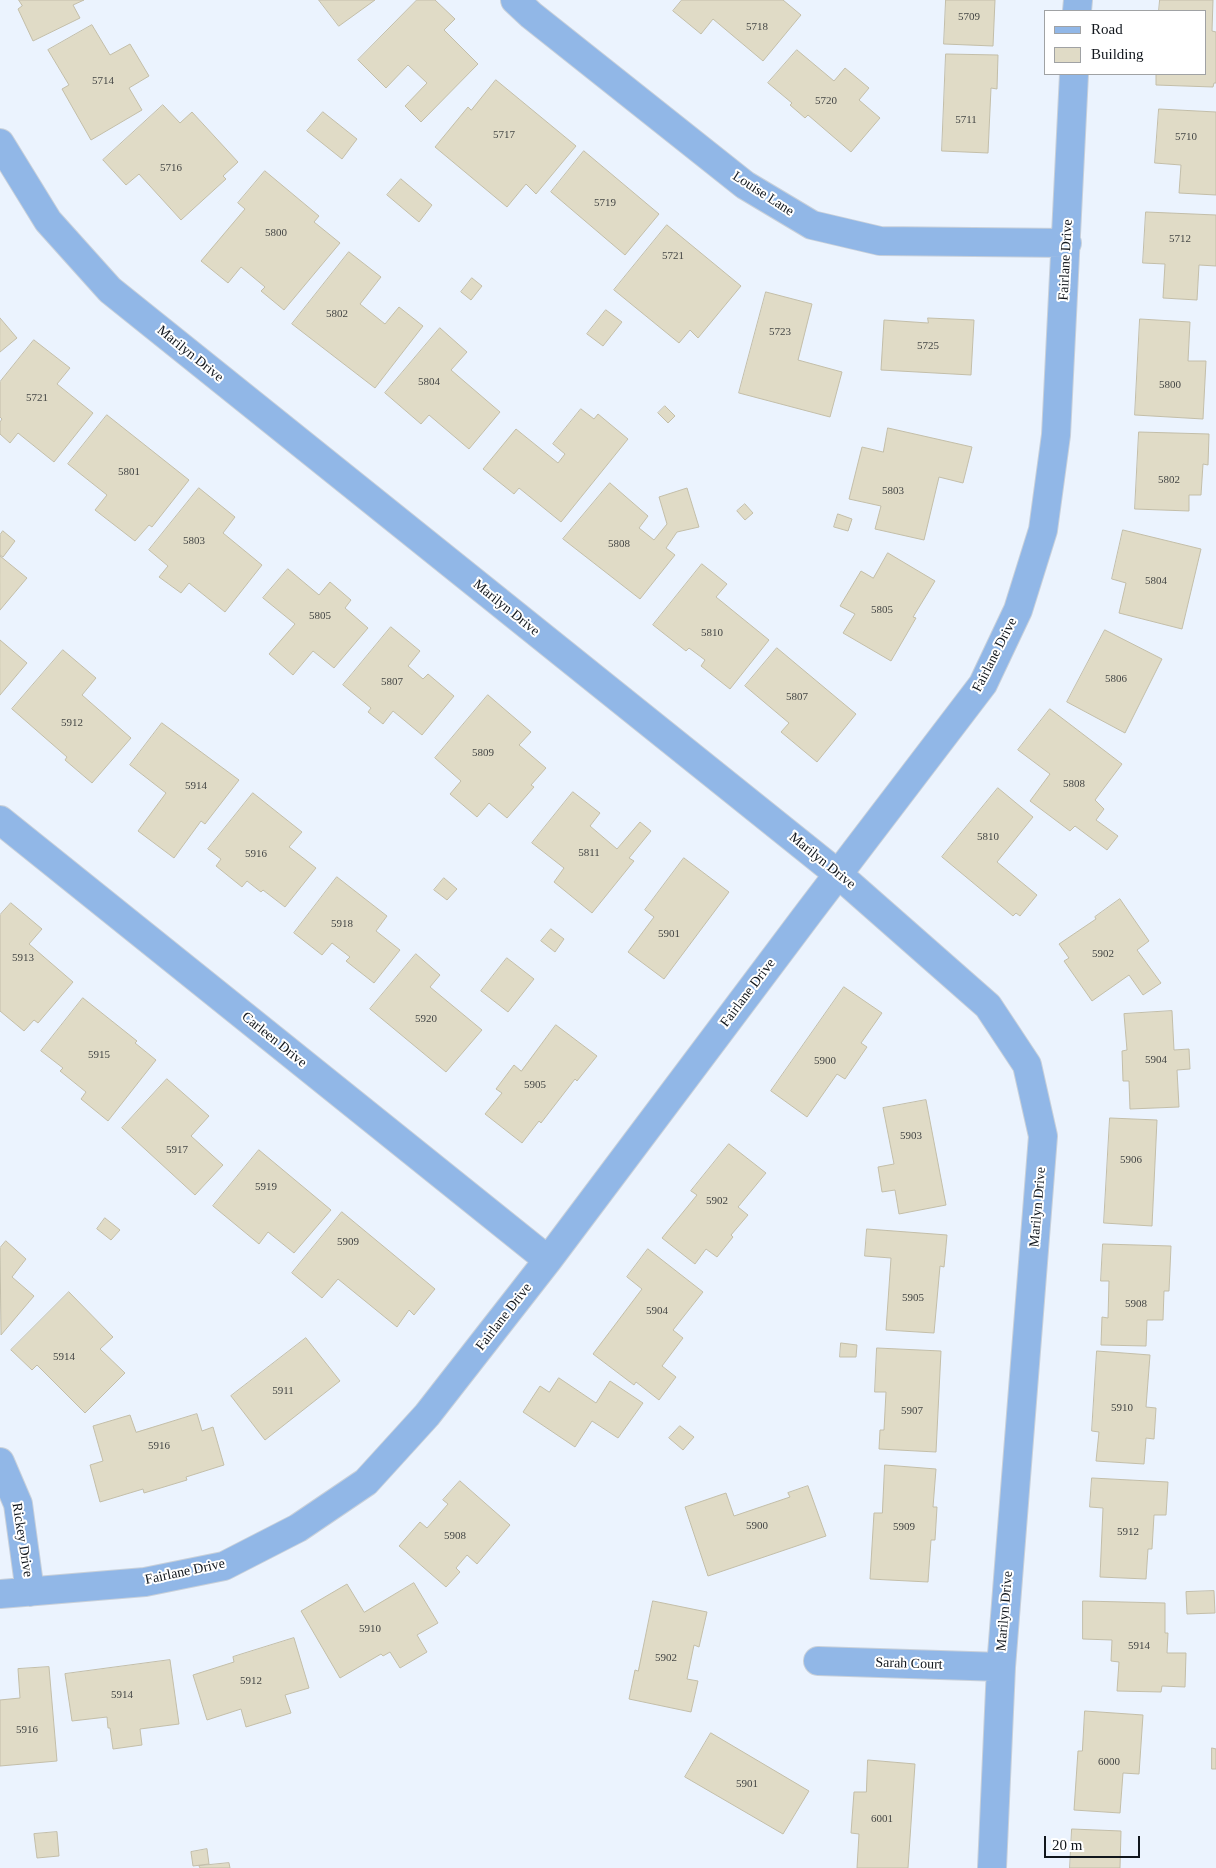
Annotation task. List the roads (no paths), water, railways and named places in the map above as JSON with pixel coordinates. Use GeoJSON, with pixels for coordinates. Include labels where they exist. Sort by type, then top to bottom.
{"type":"FeatureCollection","features":[{"type":"Feature","properties":{"kind":"street","name":"Louise Lane"},"geometry":{"type":"LineString","coordinates":[[515,0],[531,16],[745,185],[812,225],[880,241],[1067,243]]}},
{"type":"Feature","properties":{"kind":"street","name":"Fairlane Drive"},"geometry":{"type":"LineString","coordinates":[[0,1594],[145,1582],[224,1566],[298,1528],[366,1482],[427,1415],[548,1260],[983,684],[1018,610],[1043,530],[1056,435],[1074,75]]}},
{"type":"Feature","properties":{"kind":"street","name":"Marilyn Drive"},"geometry":{"type":"LineString","coordinates":[[0,143],[48,221],[110,290],[838,874],[988,1006],[1027,1065],[1044,1136],[1001,1667],[992,1868]]}},
{"type":"Feature","properties":{"kind":"street","name":"Carleen Drive"},"geometry":{"type":"LineString","coordinates":[[0,820],[548,1260]]}},
{"type":"Feature","properties":{"kind":"street","name":"Rickey Drive"},"geometry":{"type":"LineString","coordinates":[[0,1462],[18,1504],[30,1592]]}},
{"type":"Feature","properties":{"kind":"street","name":"Sarah Court"},"geometry":{"type":"LineString","coordinates":[[818,1661],[1001,1667]]}}]}
